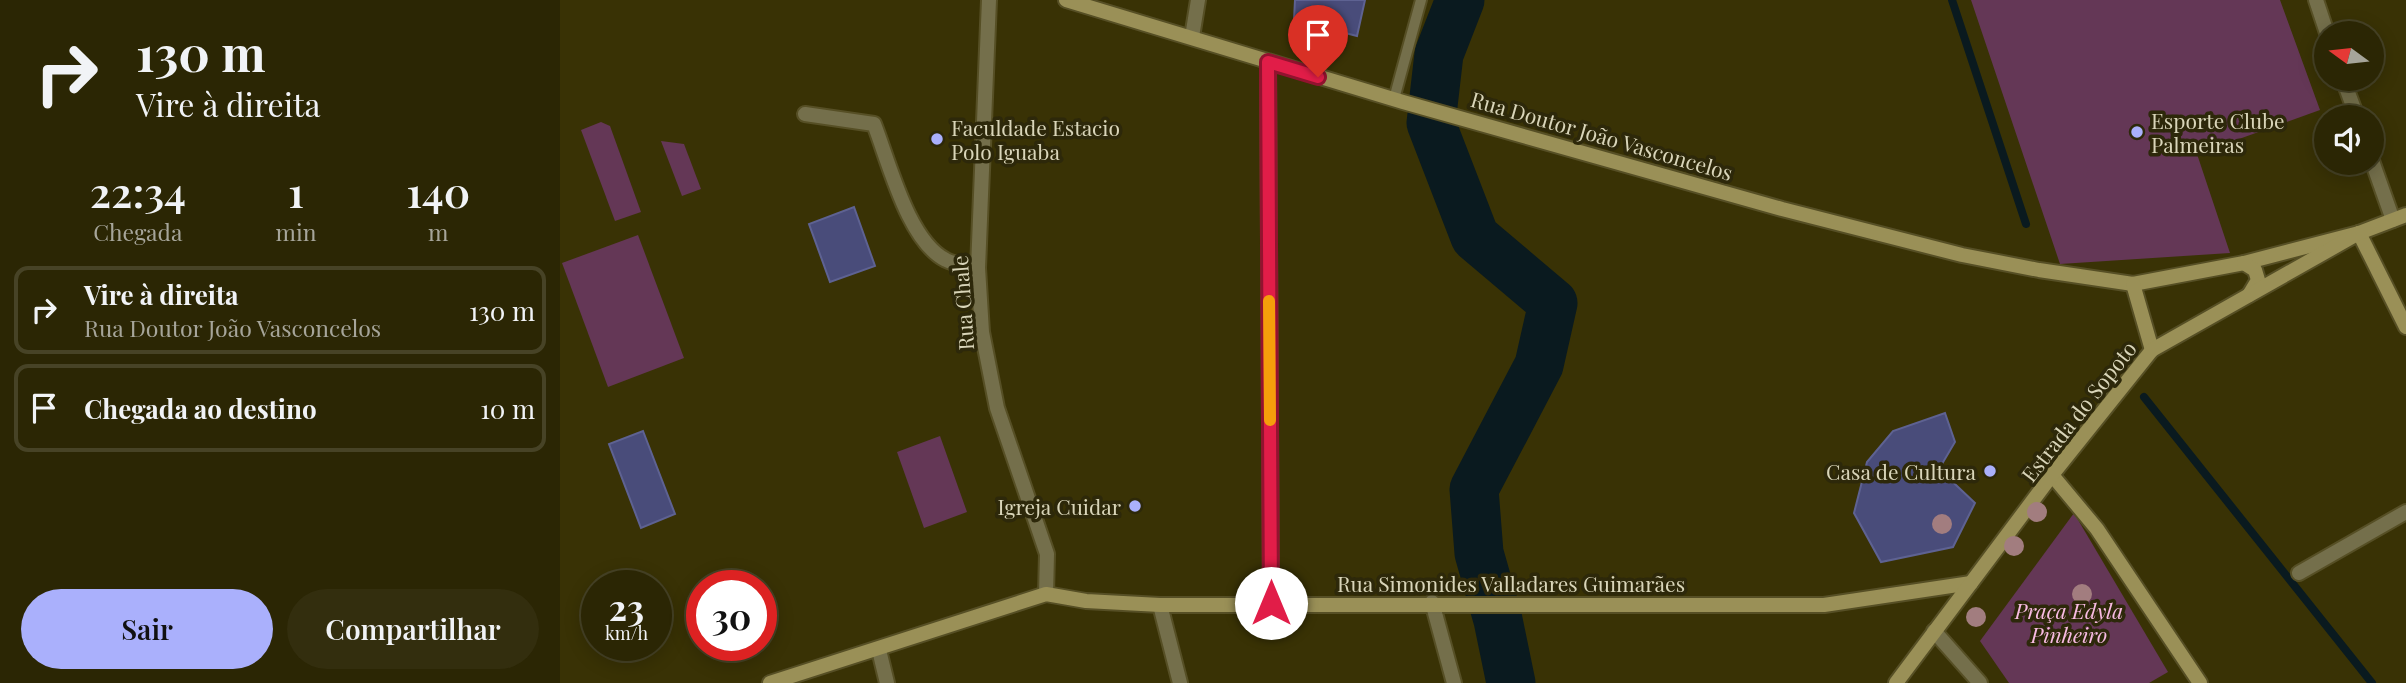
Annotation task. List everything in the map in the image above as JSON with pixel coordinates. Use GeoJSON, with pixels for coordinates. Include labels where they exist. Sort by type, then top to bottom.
{"type":"FeatureCollection","features":[{"type":"Feature","properties":{"kind":"street","name":"Rua Chale"},"geometry":{"type":"LineString","coordinates":[[989,0],[978,268],[984,345],[997,408],[1047,554],[1046,594]]}},
{"type":"Feature","properties":{"kind":"street","name":"Rua Doutor João Vasconcelos"},"geometry":{"type":"LineString","coordinates":[[1066,0],[1399,101],[1782,209],[1962,255],[2133,284]]}},
{"type":"Feature","properties":{"kind":"street"},"geometry":{"type":"LineString","coordinates":[[1192,37],[1199,0]]}},
{"type":"Feature","properties":{"kind":"street"},"geometry":{"type":"LineString","coordinates":[[2316,0],[2323,21]]}},
{"type":"Feature","properties":{"kind":"street"},"geometry":{"type":"LineString","coordinates":[[1268,62],[1271,603]]}},
{"type":"Feature","properties":{"kind":"street"},"geometry":{"type":"LineString","coordinates":[[805,114],[874,124],[913,223],[924,242],[946,260],[978,268]]}},
{"type":"Feature","properties":{"kind":"street"},"geometry":{"type":"LineString","coordinates":[[2379,175],[2400,218]]}},
{"type":"Feature","properties":{"kind":"street","name":"Estrada do Sopoto"},"geometry":{"type":"LineString","coordinates":[[1896,683],[2052,475],[2152,350],[2359,233],[2400,218]]}},
{"type":"Feature","properties":{"kind":"street"},"geometry":{"type":"LineString","coordinates":[[2152,350],[2133,284],[2244,263],[2359,233],[2406,327]]}},
{"type":"Feature","properties":{"kind":"street"},"geometry":{"type":"LineString","coordinates":[[2244,263],[2255,270],[2259,280],[2249,296]]}},
{"type":"Feature","properties":{"kind":"street"},"geometry":{"type":"LineString","coordinates":[[2052,475],[2097,529],[2200,683]]}},
{"type":"Feature","properties":{"kind":"street"},"geometry":{"type":"LineString","coordinates":[[2299,573],[2406,512]]}},
{"type":"Feature","properties":{"kind":"street","name":"Rua Simonides Valladares Guimarães"},"geometry":{"type":"LineString","coordinates":[[770,683],[1046,594],[1086,601],[1160,605],[1432,602],[1824,605],[1971,583]]}},
{"type":"Feature","properties":{"kind":"street"},"geometry":{"type":"LineString","coordinates":[[1432,602],[1454,683]]}},
{"type":"Feature","properties":{"kind":"street"},"geometry":{"type":"LineString","coordinates":[[1160,605],[1180,683]]}},
{"type":"Feature","properties":{"kind":"street"},"geometry":{"type":"LineString","coordinates":[[1934,631],[1980,683]]}},
{"type":"Feature","properties":{"kind":"street"},"geometry":{"type":"LineString","coordinates":[[879,650],[887,683]]}},
{"type":"Feature","properties":{"kind":"lane"},"geometry":{"type":"LineString","coordinates":[[1399,101],[1421,0]]}},
{"type":"Feature","properties":{"kind":"green space","name":"Esporte Clube Palmeiras"},"geometry":{"type":"Polygon","coordinates":[[[1971,0],[2280,0],[2318,105],[2314,105],[2314,112],[2197,154],[2230,253],[2060,264],[1971,0]]]}},
{"type":"Feature","properties":{"kind":"green space"},"geometry":{"type":"Polygon","coordinates":[[[601,122],[610,126],[641,212],[615,221],[581,130],[601,122]]]}},
{"type":"Feature","properties":{"kind":"green space"},"geometry":{"type":"Polygon","coordinates":[[[661,141],[684,144],[701,189],[682,196],[661,141]]]}},
{"type":"Feature","properties":{"kind":"green space"},"geometry":{"type":"Polygon","coordinates":[[[638,235],[684,358],[608,387],[562,263],[638,235]]]}},
{"type":"Feature","properties":{"kind":"green space"},"geometry":{"type":"Polygon","coordinates":[[[940,436],[967,512],[924,528],[897,452],[940,436]]]}},
{"type":"Feature","properties":{"kind":"green space","name":"Praça Edyla Pinheiro"},"geometry":{"type":"Polygon","coordinates":[[[2074,513],[2168,672],[2149,683],[2009,683],[1980,641],[2074,513]]]}},
{"type":"Feature","properties":{"kind":"building"},"geometry":{"type":"Polygon","coordinates":[[[1295,0],[1365,0],[1357,36],[1294,20],[1295,0]]]}},
{"type":"Feature","properties":{"kind":"building"},"geometry":{"type":"Polygon","coordinates":[[[854,207],[875,266],[830,282],[809,224],[854,207]]]}},
{"type":"Feature","properties":{"kind":"building"},"geometry":{"type":"Polygon","coordinates":[[[1945,413],[1955,442],[1939,469],[1975,503],[1953,547],[1881,562],[1854,513],[1867,462],[1893,431],[1945,413]]]}},
{"type":"Feature","properties":{"kind":"building"},"geometry":{"type":"Polygon","coordinates":[[[643,431],[675,514],[641,528],[609,444],[643,431]]]}},
{"type":"Feature","properties":{"kind":"waterway"},"geometry":{"type":"LineString","coordinates":[[1460,0],[1439,54],[1431,123],[1475,237],[1553,303],[1539,365],[1474,489],[1479,553],[1498,620],[1511,683]]}},
{"type":"Feature","properties":{"kind":"waterway"},"geometry":{"type":"LineString","coordinates":[[1952,0],[2026,224]]}},
{"type":"Feature","properties":{"kind":"waterway"},"geometry":{"type":"LineString","coordinates":[[2144,397],[2372,683]]}},
{"type":"Feature","properties":{"kind":"slow traffic"},"geometry":{"type":"LineString","coordinates":[[1269,301],[1270,420]]}},
{"type":"Feature","properties":{"kind":"place","name":"Esporte Clube Palmeiras"},"geometry":{"type":"Point","coordinates":[2137,132]}},
{"type":"Feature","properties":{"kind":"place","name":"Faculdade Estacio Polo Iguaba"},"geometry":{"type":"Point","coordinates":[937,139]}},
{"type":"Feature","properties":{"kind":"place","name":"Casa de Cultura"},"geometry":{"type":"Point","coordinates":[1990,471]}},
{"type":"Feature","properties":{"kind":"place","name":"Igreja Cuidar"},"geometry":{"type":"Point","coordinates":[1135,506]}},
{"type":"Feature","properties":{"kind":"route"},"geometry":{"type":"LineString","coordinates":[[1271,603],[1268,62],[1318,77]]}}]}
